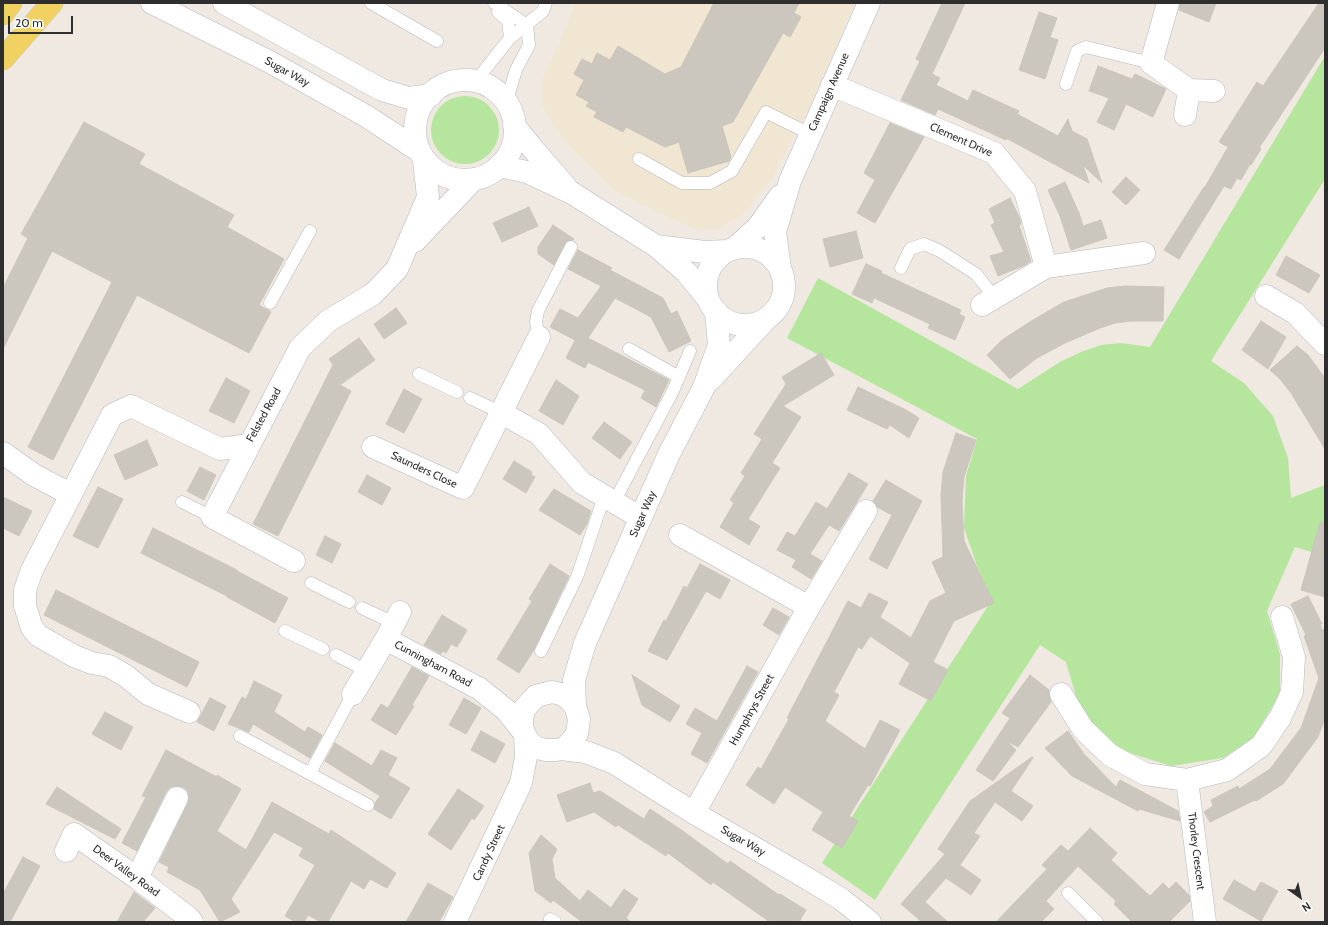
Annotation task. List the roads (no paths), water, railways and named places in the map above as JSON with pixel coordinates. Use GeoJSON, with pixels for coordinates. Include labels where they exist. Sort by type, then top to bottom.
{"type":"FeatureCollection","features":[{"type":"Feature","properties":{"kind":"main road"},"geometry":{"type":"LineString","coordinates":[[3,14],[11,3]]}},
{"type":"Feature","properties":{"kind":"main road"},"geometry":{"type":"LineString","coordinates":[[3,59],[52,3]]}},
{"type":"Feature","properties":{"kind":"main road"},"geometry":{"type":"LineString","coordinates":[[37,20],[66,3]]}},
{"type":"Feature","properties":{"kind":"street","name":"Sugar Way"},"geometry":{"type":"LineString","coordinates":[[152,3],[270,62],[366,116],[421,155]]}},
{"type":"Feature","properties":{"kind":"street"},"geometry":{"type":"LineString","coordinates":[[224,3],[382,90],[409,98],[431,95]]}},
{"type":"Feature","properties":{"kind":"street","name":"Campaign Avenue"},"geometry":{"type":"LineString","coordinates":[[780,268],[775,232],[790,181],[869,3]]}},
{"type":"Feature","properties":{"kind":"street"},"geometry":{"type":"LineString","coordinates":[[1168,3],[1151,64],[1189,90],[1214,91]]}},
{"type":"Feature","properties":{"kind":"street"},"geometry":{"type":"LineString","coordinates":[[460,80],[475,82],[487,86],[498,93],[506,103],[511,113],[514,125],[514,140],[508,154],[499,166],[488,175],[474,179],[460,180],[446,177],[434,170],[421,155],[415,139],[415,121],[421,105],[445,84],[460,80]]}},
{"type":"Feature","properties":{"kind":"street","name":"Clement Drive"},"geometry":{"type":"LineString","coordinates":[[832,85],[994,153],[1025,191],[1046,267]]}},
{"type":"Feature","properties":{"kind":"street"},"geometry":{"type":"LineString","coordinates":[[1185,115],[1189,90]]}},
{"type":"Feature","properties":{"kind":"street"},"geometry":{"type":"LineString","coordinates":[[514,125],[572,193]]}},
{"type":"Feature","properties":{"kind":"street","name":"Felsted Road"},"geometry":{"type":"LineString","coordinates":[[189,712],[148,694],[126,676],[109,666],[92,663],[74,656],[39,636],[32,628],[25,606],[25,590],[32,570],[112,415],[131,406],[220,448],[249,445],[300,348],[328,321],[373,294],[397,269],[428,197],[421,155]]}},
{"type":"Feature","properties":{"kind":"street"},"geometry":{"type":"LineString","coordinates":[[499,166],[527,172],[572,193],[656,246],[686,272],[712,305],[726,319],[736,324],[757,323],[767,318],[776,309],[782,298],[784,287],[780,268],[766,252],[744,246],[730,250],[705,252],[656,246]]}},
{"type":"Feature","properties":{"kind":"street"},"geometry":{"type":"LineString","coordinates":[[406,250],[474,179]]}},
{"type":"Feature","properties":{"kind":"street","name":"Campaign Avenue"},"geometry":{"type":"LineString","coordinates":[[730,250],[758,227],[790,181]]}},
{"type":"Feature","properties":{"kind":"street"},"geometry":{"type":"LineString","coordinates":[[712,305],[706,288],[707,277],[717,258],[730,250]]}},
{"type":"Feature","properties":{"kind":"street"},"geometry":{"type":"LineString","coordinates":[[988,302],[1046,267],[1144,253]]}},
{"type":"Feature","properties":{"kind":"street"},"geometry":{"type":"LineString","coordinates":[[1266,296],[1295,313],[1325,344]]}},
{"type":"Feature","properties":{"kind":"street","name":"Sugar Way"},"geometry":{"type":"LineString","coordinates":[[614,763],[593,740],[577,713],[574,680],[585,643],[669,454],[704,388],[719,345],[712,305]]}},
{"type":"Feature","properties":{"kind":"street","name":"Sugar Way"},"geometry":{"type":"LineString","coordinates":[[704,388],[767,318]]}},
{"type":"Feature","properties":{"kind":"street","name":"Saunders Close"},"geometry":{"type":"LineString","coordinates":[[373,447],[463,488],[539,337]]}},
{"type":"Feature","properties":{"kind":"street"},"geometry":{"type":"LineString","coordinates":[[502,413],[539,434],[582,483],[641,518]]}},
{"type":"Feature","properties":{"kind":"street"},"geometry":{"type":"LineString","coordinates":[[249,445],[212,517],[294,561]]}},
{"type":"Feature","properties":{"kind":"street"},"geometry":{"type":"LineString","coordinates":[[3,453],[34,475],[70,494]]}},
{"type":"Feature","properties":{"kind":"street","name":"Humphrys Street"},"geometry":{"type":"LineString","coordinates":[[694,813],[866,511]]}},
{"type":"Feature","properties":{"kind":"street"},"geometry":{"type":"LineString","coordinates":[[680,535],[810,607]]}},
{"type":"Feature","properties":{"kind":"street"},"geometry":{"type":"LineString","coordinates":[[1061,694],[1083,729],[1110,755],[1145,774],[1188,780],[1227,770],[1261,746],[1280,718],[1292,692],[1294,657],[1282,617]]}},
{"type":"Feature","properties":{"kind":"street","name":"Cunningham Road"},"geometry":{"type":"LineString","coordinates":[[353,694],[394,625],[506,710],[525,735]]}},
{"type":"Feature","properties":{"kind":"street","name":"Sugar Way"},"geometry":{"type":"LineString","coordinates":[[537,696],[561,677],[585,643]]}},
{"type":"Feature","properties":{"kind":"street","name":"Cunningham Road"},"geometry":{"type":"LineString","coordinates":[[480,689],[512,696],[537,696]]}},
{"type":"Feature","properties":{"kind":"street"},"geometry":{"type":"LineString","coordinates":[[552,692],[561,694],[569,699],[577,713],[577,734],[567,746],[560,749],[546,750],[537,748],[530,743],[525,735],[522,727],[524,708],[537,696],[552,692]]}},
{"type":"Feature","properties":{"kind":"street","name":"Candy Street"},"geometry":{"type":"LineString","coordinates":[[456,922],[521,783],[526,757],[525,735]]}},
{"type":"Feature","properties":{"kind":"street","name":"Sugar Way"},"geometry":{"type":"LineString","coordinates":[[560,749],[586,752],[614,763],[694,813],[841,899],[870,922]]}},
{"type":"Feature","properties":{"kind":"street","name":"Candy Street"},"geometry":{"type":"LineString","coordinates":[[521,783],[540,762],[560,749]]}},
{"type":"Feature","properties":{"kind":"street","name":"Thorley Crescent"},"geometry":{"type":"LineString","coordinates":[[1188,780],[1205,922]]}},
{"type":"Feature","properties":{"kind":"street"},"geometry":{"type":"LineString","coordinates":[[137,878],[177,798]]}},
{"type":"Feature","properties":{"kind":"street","name":"Deer Valley Road"},"geometry":{"type":"LineString","coordinates":[[66,851],[74,834],[137,878],[189,918],[192,922]]}},
{"type":"Feature","properties":{"kind":"lane"},"geometry":{"type":"LineString","coordinates":[[371,3],[437,41]]}},
{"type":"Feature","properties":{"kind":"lane"},"geometry":{"type":"LineString","coordinates":[[489,3],[508,21],[510,38]]}},
{"type":"Feature","properties":{"kind":"lane"},"geometry":{"type":"LineString","coordinates":[[494,3],[527,25]]}},
{"type":"Feature","properties":{"kind":"lane"},"geometry":{"type":"LineString","coordinates":[[475,82],[510,38],[527,25],[542,10],[546,3]]}},
{"type":"Feature","properties":{"kind":"lane"},"geometry":{"type":"LineString","coordinates":[[506,103],[516,70],[529,45],[527,25]]}},
{"type":"Feature","properties":{"kind":"lane"},"geometry":{"type":"LineString","coordinates":[[1066,84],[1077,51],[1086,47],[1151,64]]}},
{"type":"Feature","properties":{"kind":"lane"},"geometry":{"type":"LineString","coordinates":[[639,159],[682,183],[710,183],[732,171],[766,112],[810,134]]}},
{"type":"Feature","properties":{"kind":"lane"},"geometry":{"type":"LineString","coordinates":[[270,303],[310,231]]}},
{"type":"Feature","properties":{"kind":"lane"},"geometry":{"type":"LineString","coordinates":[[901,268],[910,249],[924,244],[940,251],[976,274],[988,302]]}},
{"type":"Feature","properties":{"kind":"lane"},"geometry":{"type":"LineString","coordinates":[[539,337],[536,322],[538,311],[571,247]]}},
{"type":"Feature","properties":{"kind":"lane"},"geometry":{"type":"LineString","coordinates":[[629,349],[679,377]]}},
{"type":"Feature","properties":{"kind":"lane"},"geometry":{"type":"LineString","coordinates":[[541,651],[577,577],[609,500],[679,377],[690,351]]}},
{"type":"Feature","properties":{"kind":"lane"},"geometry":{"type":"LineString","coordinates":[[419,374],[457,392]]}},
{"type":"Feature","properties":{"kind":"lane"},"geometry":{"type":"LineString","coordinates":[[470,398],[502,413]]}},
{"type":"Feature","properties":{"kind":"lane"},"geometry":{"type":"LineString","coordinates":[[182,502],[212,517]]}},
{"type":"Feature","properties":{"kind":"lane"},"geometry":{"type":"LineString","coordinates":[[311,583],[349,602]]}},
{"type":"Feature","properties":{"kind":"lane"},"geometry":{"type":"LineString","coordinates":[[362,608],[394,625]]}},
{"type":"Feature","properties":{"kind":"lane"},"geometry":{"type":"LineString","coordinates":[[285,631],[322,649]]}},
{"type":"Feature","properties":{"kind":"lane"},"geometry":{"type":"LineString","coordinates":[[336,656],[367,672]]}},
{"type":"Feature","properties":{"kind":"lane"},"geometry":{"type":"LineString","coordinates":[[310,773],[353,694]]}},
{"type":"Feature","properties":{"kind":"lane"},"geometry":{"type":"LineString","coordinates":[[240,736],[368,804]]}},
{"type":"Feature","properties":{"kind":"lane"},"geometry":{"type":"LineString","coordinates":[[1068,893],[1097,922]]}}]}
